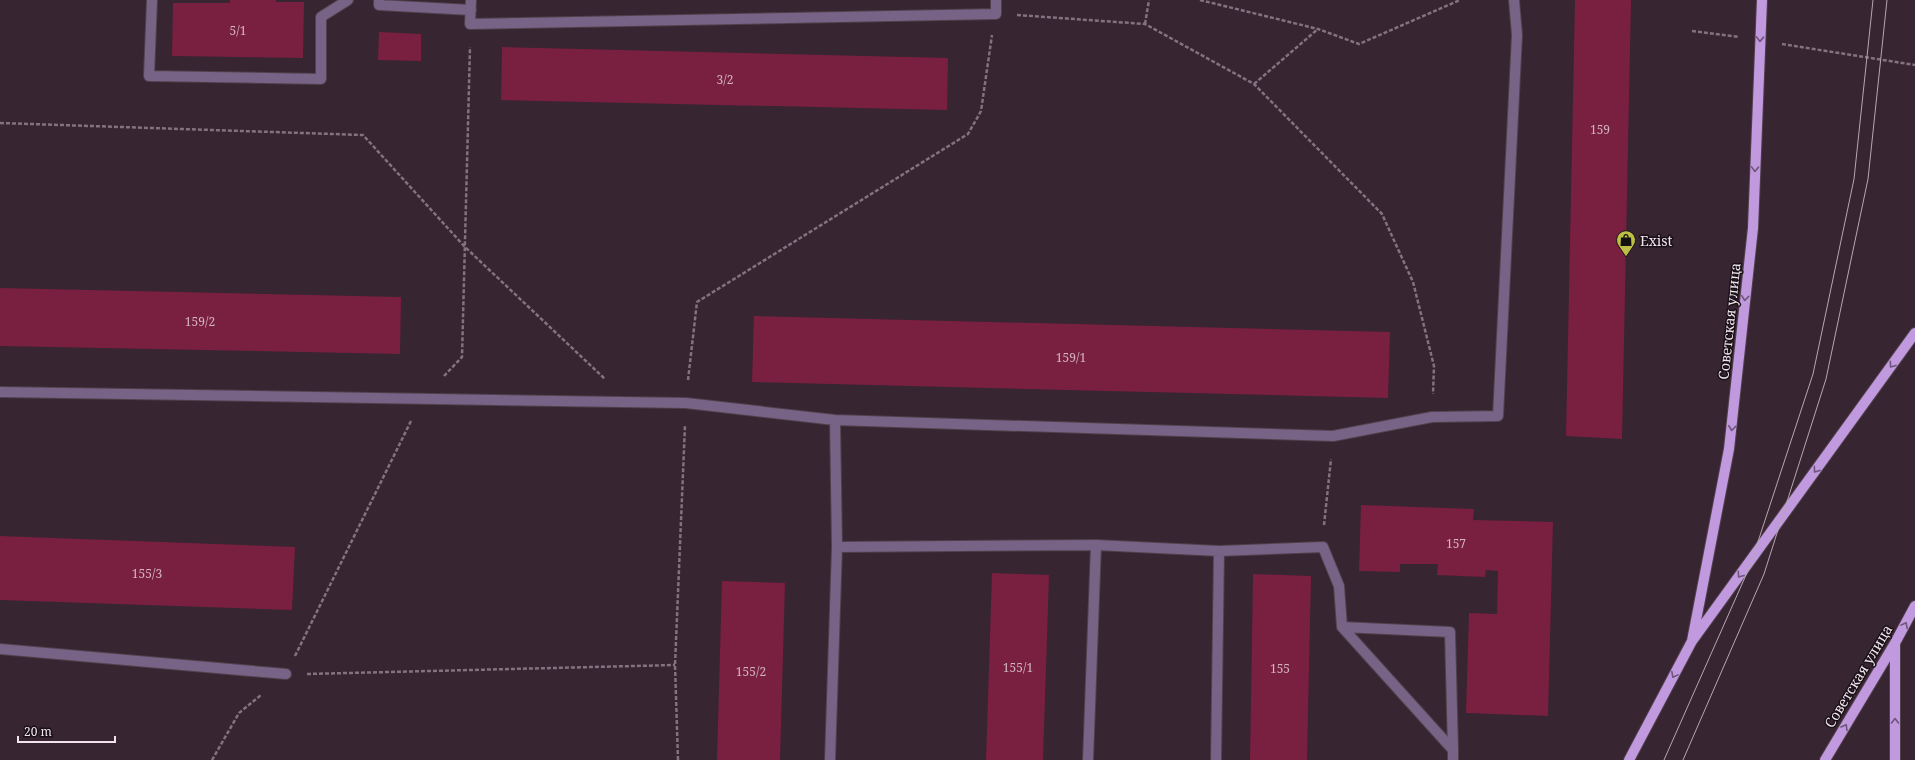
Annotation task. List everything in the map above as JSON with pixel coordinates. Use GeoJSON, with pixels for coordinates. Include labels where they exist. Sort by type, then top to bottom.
{"type":"FeatureCollection","features":[{"type":"Feature","properties":{"kind":"main road","name":"Советская улица"},"geometry":{"type":"LineString","coordinates":[[1692,641],[1730,441],[1753,228],[1762,0]]}},
{"type":"Feature","properties":{"kind":"main road","name":"Советская улица"},"geometry":{"type":"LineString","coordinates":[[1629,760],[1692,641],[1915,333]]}},
{"type":"Feature","properties":{"kind":"main road","name":"Советская улица"},"geometry":{"type":"LineString","coordinates":[[1825,760],[1895,643],[1915,606]]}},
{"type":"Feature","properties":{"kind":"main road"},"geometry":{"type":"LineString","coordinates":[[1895,643],[1895,760]]}},
{"type":"Feature","properties":{"kind":"lane"},"geometry":{"type":"LineString","coordinates":[[152,0],[149,76],[321,79],[321,17],[348,0]]}},
{"type":"Feature","properties":{"kind":"lane"},"geometry":{"type":"LineString","coordinates":[[379,0],[379,5],[471,5],[470,24],[996,14],[996,0]]}},
{"type":"Feature","properties":{"kind":"lane"},"geometry":{"type":"LineString","coordinates":[[0,392],[629,401],[686,403],[835,420],[1333,436],[1432,417],[1498,416],[1517,35],[1514,0]]}},
{"type":"Feature","properties":{"kind":"lane"},"geometry":{"type":"LineString","coordinates":[[830,760],[837,547],[835,420]]}},
{"type":"Feature","properties":{"kind":"lane"},"geometry":{"type":"LineString","coordinates":[[837,547],[1096,545],[1219,551],[1323,547],[1339,586],[1342,627],[1453,755]]}},
{"type":"Feature","properties":{"kind":"lane"},"geometry":{"type":"LineString","coordinates":[[1088,760],[1096,545]]}},
{"type":"Feature","properties":{"kind":"lane"},"geometry":{"type":"LineString","coordinates":[[1216,760],[1219,551]]}},
{"type":"Feature","properties":{"kind":"lane"},"geometry":{"type":"LineString","coordinates":[[1342,627],[1450,632],[1453,755]]}},
{"type":"Feature","properties":{"kind":"lane"},"geometry":{"type":"LineString","coordinates":[[0,649],[286,674]]}},
{"type":"Feature","properties":{"kind":"path"},"geometry":{"type":"LineString","coordinates":[[1146,24],[1149,0]]}},
{"type":"Feature","properties":{"kind":"path"},"geometry":{"type":"LineString","coordinates":[[1200,0],[1318,29],[1359,44],[1460,0]]}},
{"type":"Feature","properties":{"kind":"path"},"geometry":{"type":"LineString","coordinates":[[678,760],[675,665],[686,403],[697,302],[968,134],[981,110],[996,14],[1146,24],[1254,84],[1382,214],[1413,282],[1434,366],[1432,417]]}},
{"type":"Feature","properties":{"kind":"path"},"geometry":{"type":"LineString","coordinates":[[212,760],[239,713],[286,674],[422,398],[462,357],[470,24]]}},
{"type":"Feature","properties":{"kind":"path"},"geometry":{"type":"LineString","coordinates":[[1254,84],[1318,29]]}},
{"type":"Feature","properties":{"kind":"path"},"geometry":{"type":"LineString","coordinates":[[1692,32],[1760,40],[1915,65]]}},
{"type":"Feature","properties":{"kind":"path"},"geometry":{"type":"LineString","coordinates":[[0,123],[363,135],[465,247],[629,401]]}},
{"type":"Feature","properties":{"kind":"path"},"geometry":{"type":"LineString","coordinates":[[1323,547],[1324,518],[1333,436]]}},
{"type":"Feature","properties":{"kind":"path"},"geometry":{"type":"LineString","coordinates":[[286,674],[675,665]]}},
{"type":"Feature","properties":{"kind":"building"},"geometry":{"type":"Polygon","coordinates":[[[230,0],[276,0],[276,2],[304,2],[303,58],[172,56],[173,3],[230,3],[230,0]]]}},
{"type":"Feature","properties":{"kind":"building"},"geometry":{"type":"Polygon","coordinates":[[[1575,0],[1631,0],[1622,439],[1566,436],[1575,0]]]}},
{"type":"Feature","properties":{"kind":"building"},"geometry":{"type":"Polygon","coordinates":[[[379,32],[421,34],[421,61],[378,60],[379,32]]]}},
{"type":"Feature","properties":{"kind":"building"},"geometry":{"type":"Polygon","coordinates":[[[502,47],[948,58],[947,110],[501,100],[502,47]]]}},
{"type":"Feature","properties":{"kind":"building"},"geometry":{"type":"Polygon","coordinates":[[[0,288],[401,297],[400,354],[0,346],[0,288]]]}},
{"type":"Feature","properties":{"kind":"building"},"geometry":{"type":"Polygon","coordinates":[[[754,316],[1390,332],[1388,398],[752,382],[754,316]]]}},
{"type":"Feature","properties":{"kind":"building"},"geometry":{"type":"Polygon","coordinates":[[[1361,505],[1474,509],[1473,520],[1553,522],[1548,716],[1466,713],[1469,613],[1497,614],[1498,571],[1486,570],[1485,577],[1437,575],[1438,564],[1400,564],[1400,572],[1359,571],[1361,505]]]}},
{"type":"Feature","properties":{"kind":"building"},"geometry":{"type":"Polygon","coordinates":[[[0,536],[295,547],[292,610],[0,600],[0,536]]]}},
{"type":"Feature","properties":{"kind":"building"},"geometry":{"type":"Polygon","coordinates":[[[992,573],[1049,575],[1043,760],[986,760],[992,573]]]}},
{"type":"Feature","properties":{"kind":"building"},"geometry":{"type":"Polygon","coordinates":[[[1253,574],[1311,576],[1307,760],[1250,760],[1253,574]]]}},
{"type":"Feature","properties":{"kind":"building"},"geometry":{"type":"Polygon","coordinates":[[[722,581],[785,583],[780,760],[717,760],[722,581]]]}},
{"type":"Feature","properties":{"kind":"tram line"},"geometry":{"type":"LineString","coordinates":[[1664,760],[1750,566],[1813,374],[1854,179],[1873,0]]}},
{"type":"Feature","properties":{"kind":"tram line"},"geometry":{"type":"LineString","coordinates":[[1683,760],[1764,574],[1826,379],[1868,179],[1887,0]]}},
{"type":"Feature","properties":{"kind":"place","name":"Exist"},"geometry":{"type":"Point","coordinates":[1626,257]}}]}
